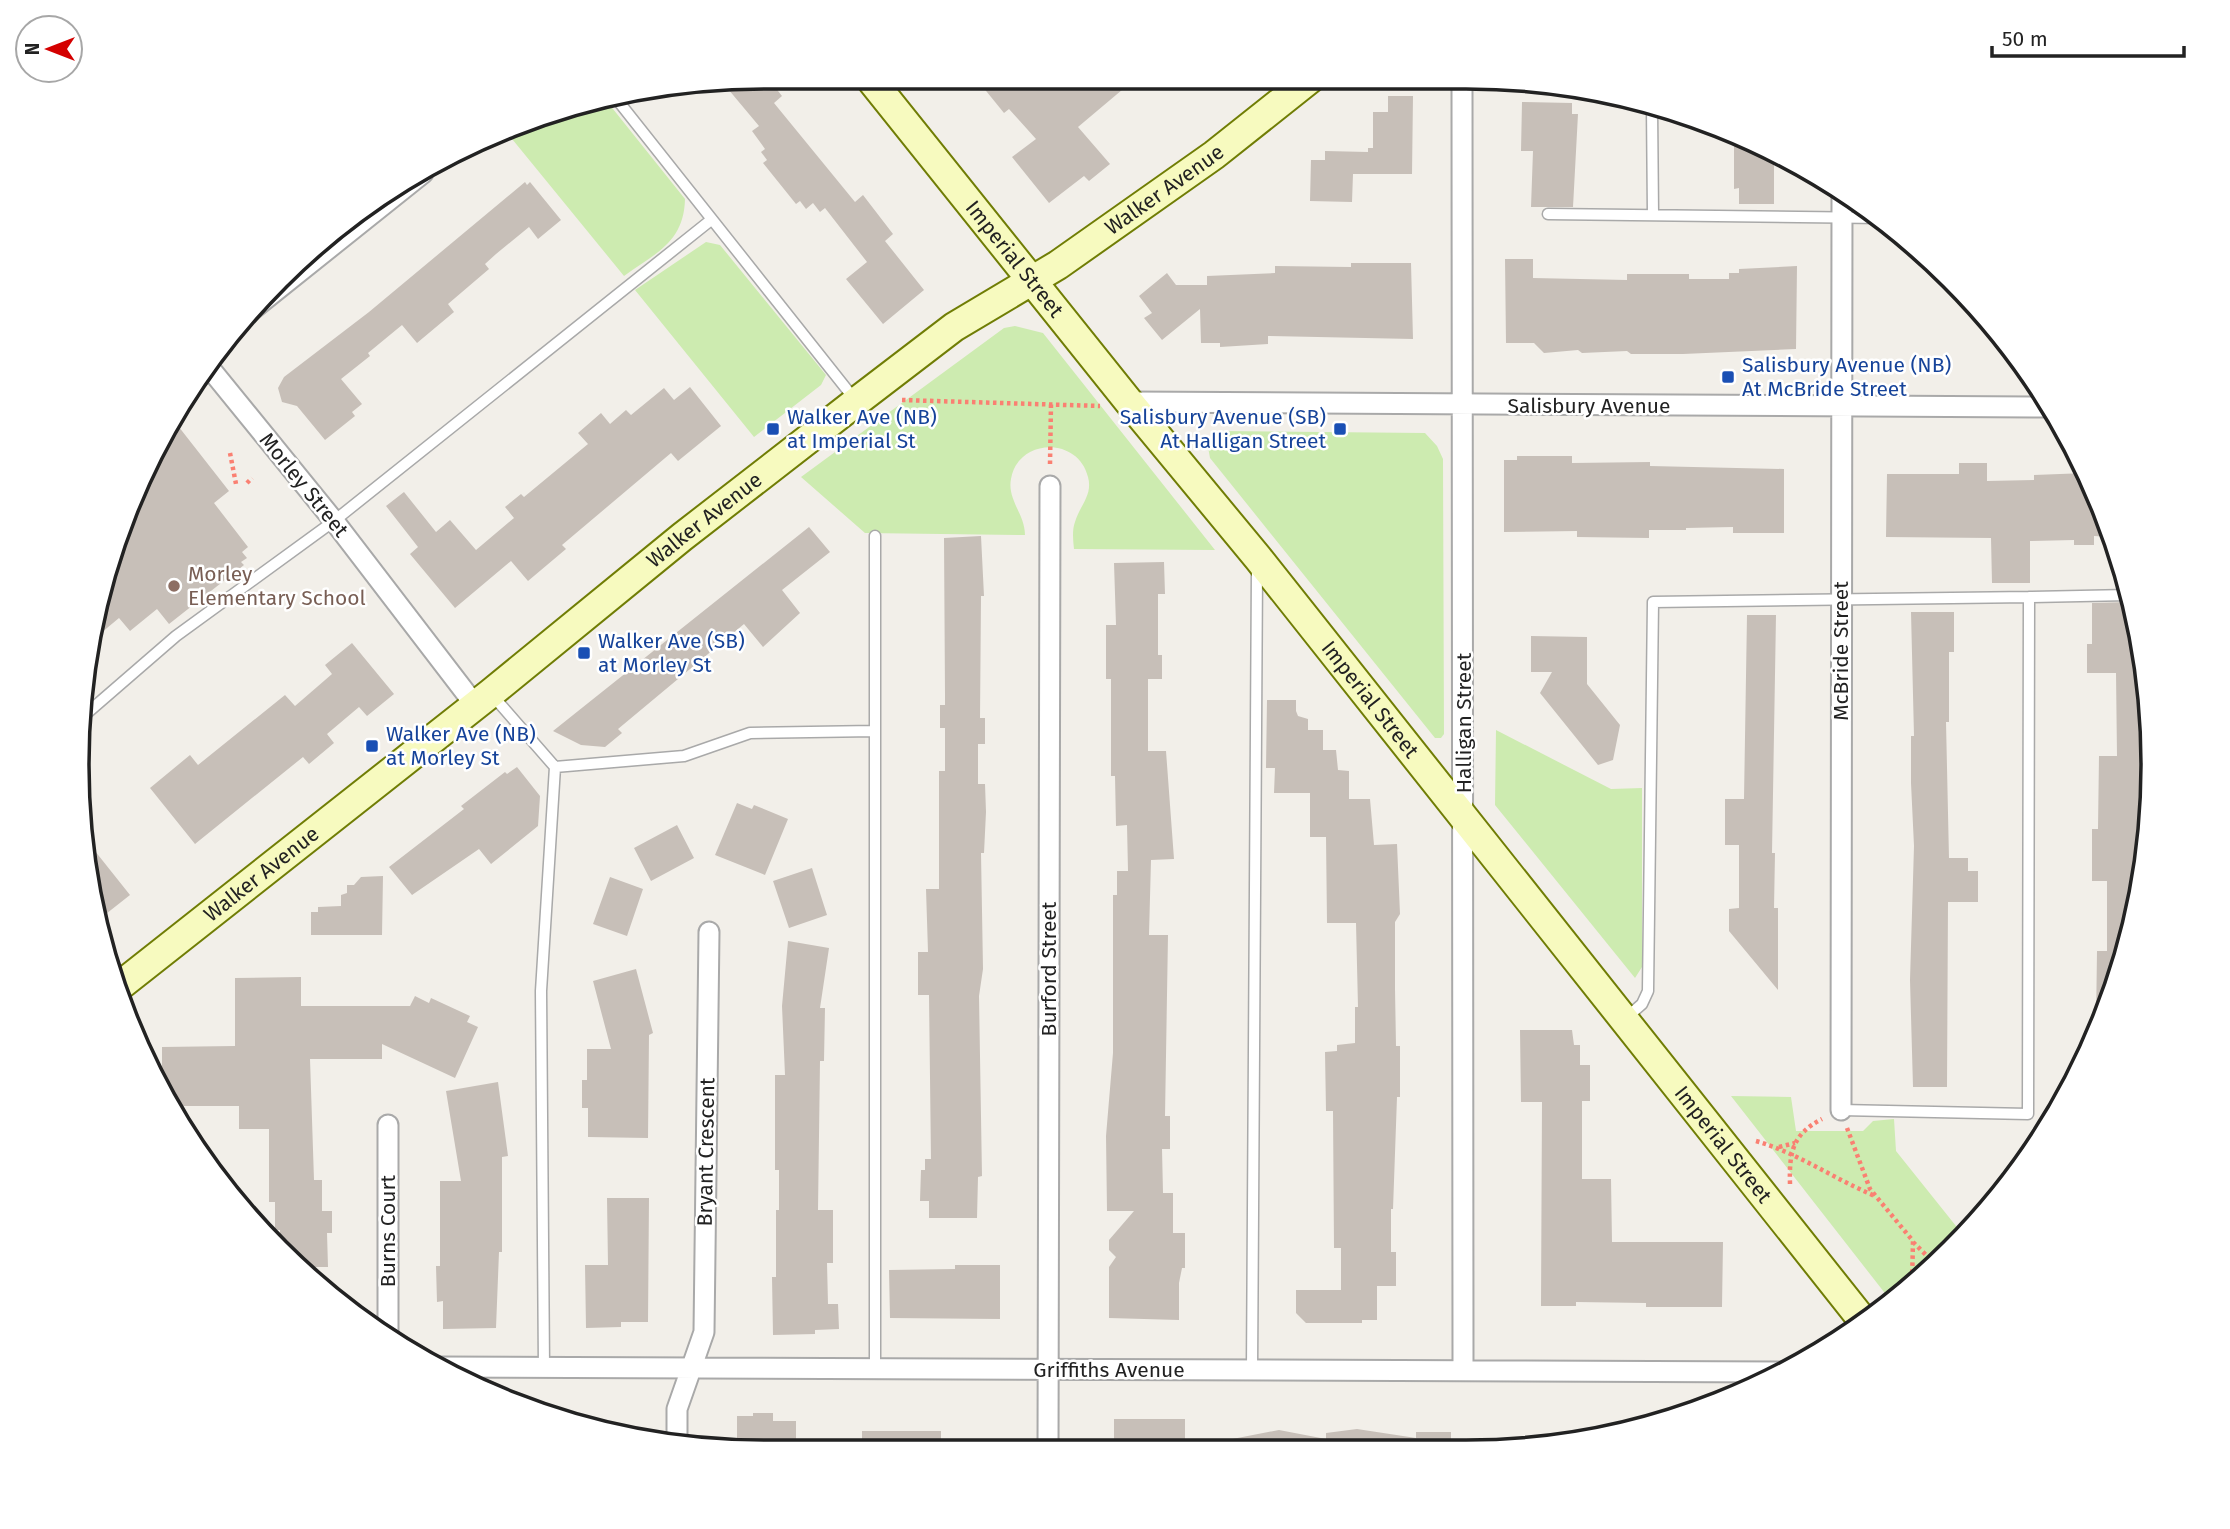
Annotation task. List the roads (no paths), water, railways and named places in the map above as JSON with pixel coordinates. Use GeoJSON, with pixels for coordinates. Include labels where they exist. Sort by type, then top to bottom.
{"type":"FeatureCollection","features":[{"type":"Feature","properties":{"kind":"street","name":"Imperial Street"},"geometry":{"type":"LineString","coordinates":[[878,89],[1129,402],[1258,558],[1858,1314]]}},
{"type":"Feature","properties":{"kind":"street","name":"Walker Avenue"},"geometry":{"type":"LineString","coordinates":[[125,982],[483,699],[682,537],[954,327],[1033,281],[1214,155],[1297,89]]}},
{"type":"Feature","properties":{"kind":"street","name":"Halligan Street"},"geometry":{"type":"LineString","coordinates":[[1462,89],[1463,1370]]}},
{"type":"Feature","properties":{"kind":"street","name":"McBride Street"},"geometry":{"type":"LineString","coordinates":[[1841,1110],[1842,204]]}},
{"type":"Feature","properties":{"kind":"street","name":"Morley Street"},"geometry":{"type":"LineString","coordinates":[[214,374],[483,699]]}},
{"type":"Feature","properties":{"kind":"street","name":"Salisbury Avenue"},"geometry":{"type":"LineString","coordinates":[[1129,402],[1464,406],[2038,407]]}},
{"type":"Feature","properties":{"kind":"street","name":"Burford Street"},"geometry":{"type":"LineString","coordinates":[[1048,1440],[1050,486]]}},
{"type":"Feature","properties":{"kind":"street","name":"Bryant Crescent"},"geometry":{"type":"LineString","coordinates":[[677,1434],[677,1409],[704,1332],[709,932]]}},
{"type":"Feature","properties":{"kind":"street","name":"Burns Court"},"geometry":{"type":"LineString","coordinates":[[388,1125],[388,1325]]}},
{"type":"Feature","properties":{"kind":"street","name":"Griffiths Avenue"},"geometry":{"type":"LineString","coordinates":[[475,1374],[544,1367],[1760,1372]]}},
{"type":"Feature","properties":{"kind":"lane"},"geometry":{"type":"LineString","coordinates":[[621,105],[856,402]]}},
{"type":"Feature","properties":{"kind":"lane"},"geometry":{"type":"LineString","coordinates":[[1652,116],[1653,215]]}},
{"type":"Feature","properties":{"kind":"lane"},"geometry":{"type":"LineString","coordinates":[[1548,214],[1861,217]]}},
{"type":"Feature","properties":{"kind":"lane"},"geometry":{"type":"LineString","coordinates":[[92,709],[176,636],[334,520],[711,220]]}},
{"type":"Feature","properties":{"kind":"lane"},"geometry":{"type":"LineString","coordinates":[[875,536],[875,1370]]}},
{"type":"Feature","properties":{"kind":"lane"},"geometry":{"type":"LineString","coordinates":[[1252,1371],[1258,558]]}},
{"type":"Feature","properties":{"kind":"lane"},"geometry":{"type":"LineString","coordinates":[[1625,1019],[1642,1004],[1648,990],[1653,602],[2119,595]]}},
{"type":"Feature","properties":{"kind":"lane"},"geometry":{"type":"LineString","coordinates":[[1841,1110],[2028,1114],[2029,597]]}},
{"type":"Feature","properties":{"kind":"lane"},"geometry":{"type":"LineString","coordinates":[[483,699],[555,767],[684,756],[750,733],[874,731]]}},
{"type":"Feature","properties":{"kind":"lane"},"geometry":{"type":"LineString","coordinates":[[544,1367],[541,991],[555,767]]}},
{"type":"Feature","properties":{"kind":"place","name":"Salisbury Avenue (NB) At McBride Street"},"geometry":{"type":"Point","coordinates":[1728,377]}},
{"type":"Feature","properties":{"kind":"place","name":"Walker Ave (NB) at Imperial St"},"geometry":{"type":"Point","coordinates":[773,429]}},
{"type":"Feature","properties":{"kind":"place","name":"Salisbury Avenue (SB) At Halligan Street"},"geometry":{"type":"Point","coordinates":[1340,429]}},
{"type":"Feature","properties":{"kind":"place","name":"Morley Elementary School"},"geometry":{"type":"Point","coordinates":[174,586]}},
{"type":"Feature","properties":{"kind":"place","name":"Walker Ave (SB) at Morley St"},"geometry":{"type":"Point","coordinates":[584,653]}},
{"type":"Feature","properties":{"kind":"place","name":"Walker Ave (NB) at Morley St"},"geometry":{"type":"Point","coordinates":[372,746]}}]}
